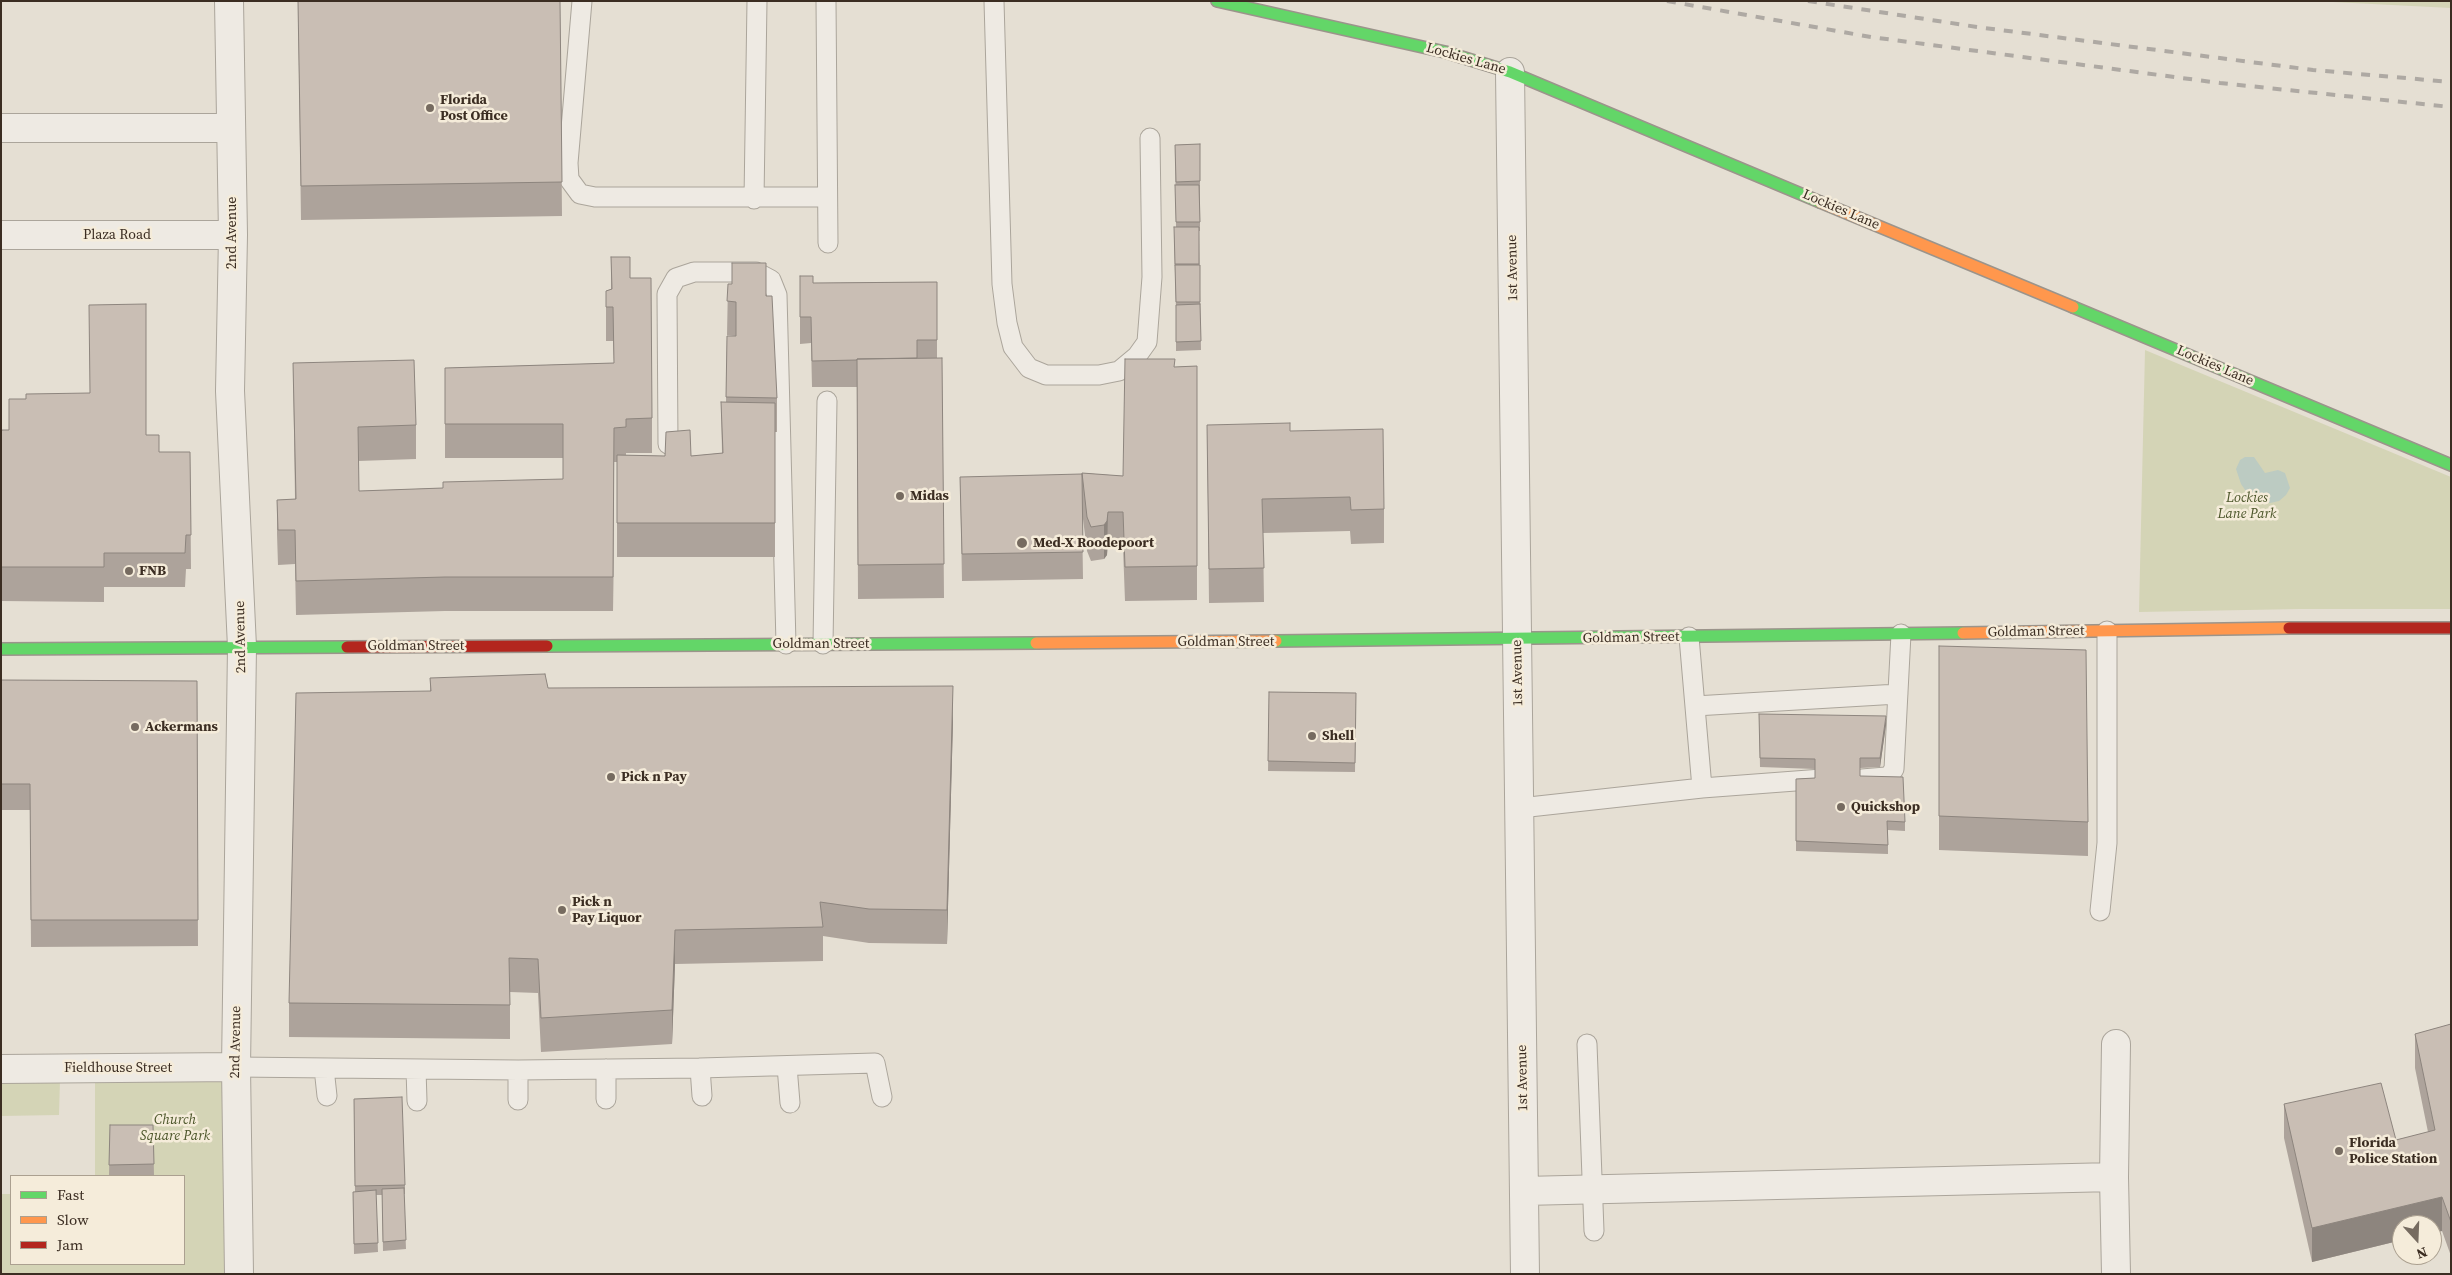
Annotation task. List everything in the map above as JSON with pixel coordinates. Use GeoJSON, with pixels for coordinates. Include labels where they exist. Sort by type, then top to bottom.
{"type":"FeatureCollection","features":[{"type":"Feature","properties":{"kind":"street","name":"2nd Avenue"},"geometry":{"type":"LineString","coordinates":[[229,1],[233,235],[230,392],[242,647],[236,1067],[239,1274]]}},
{"type":"Feature","properties":{"kind":"street","name":"Lockies Lane"},"geometry":{"type":"LineString","coordinates":[[1217,1],[1445,52],[1510,72],[2451,465]]}},
{"type":"Feature","properties":{"kind":"street","name":"1st Avenue"},"geometry":{"type":"LineString","coordinates":[[1510,72],[1525,1274]]}},
{"type":"Feature","properties":{"kind":"street"},"geometry":{"type":"LineString","coordinates":[[1,128],[231,128]]}},
{"type":"Feature","properties":{"kind":"street","name":"Plaza Road"},"geometry":{"type":"LineString","coordinates":[[1,235],[233,235]]}},
{"type":"Feature","properties":{"kind":"street","name":"Goldman Street"},"geometry":{"type":"LineString","coordinates":[[1,649],[1518,640],[2451,628]]}},
{"type":"Feature","properties":{"kind":"street"},"geometry":{"type":"LineString","coordinates":[[2116,1044],[2114,1176],[2116,1274]]}},
{"type":"Feature","properties":{"kind":"street","name":"Fieldhouse Street"},"geometry":{"type":"LineString","coordinates":[[1,1069],[236,1067]]}},
{"type":"Feature","properties":{"kind":"street"},"geometry":{"type":"LineString","coordinates":[[1524,1191],[2114,1176]]}},
{"type":"Feature","properties":{"kind":"lane"},"geometry":{"type":"LineString","coordinates":[[582,1],[568,163],[569,179],[580,194],[595,197],[754,199],[826,197]]}},
{"type":"Feature","properties":{"kind":"lane"},"geometry":{"type":"LineString","coordinates":[[754,199],[757,1]]}},
{"type":"Feature","properties":{"kind":"lane"},"geometry":{"type":"LineString","coordinates":[[826,1],[826,197],[828,242]]}},
{"type":"Feature","properties":{"kind":"lane"},"geometry":{"type":"LineString","coordinates":[[994,1],[1002,284],[1007,323],[1014,347],[1029,368],[1046,375],[1099,375],[1120,371],[1137,356],[1147,342],[1152,277],[1150,138]]}},
{"type":"Feature","properties":{"kind":"lane"},"geometry":{"type":"LineString","coordinates":[[668,444],[666,294],[676,278],[694,272],[756,272],[771,280],[777,295],[786,644]]}},
{"type":"Feature","properties":{"kind":"lane"},"geometry":{"type":"LineString","coordinates":[[823,644],[827,401]]}},
{"type":"Feature","properties":{"kind":"lane"},"geometry":{"type":"LineString","coordinates":[[2100,911],[2107,843],[2107,631]]}},
{"type":"Feature","properties":{"kind":"lane"},"geometry":{"type":"LineString","coordinates":[[1520,808],[1702,788],[1807,780],[1882,778],[1890,775],[1894,769],[1901,634]]}},
{"type":"Feature","properties":{"kind":"lane"},"geometry":{"type":"LineString","coordinates":[[1689,637],[1702,788]]}},
{"type":"Feature","properties":{"kind":"lane"},"geometry":{"type":"LineString","coordinates":[[1695,706],[1898,694]]}},
{"type":"Feature","properties":{"kind":"lane"},"geometry":{"type":"LineString","coordinates":[[1587,1044],[1594,1189],[1594,1232]]}},
{"type":"Feature","properties":{"kind":"lane"},"geometry":{"type":"LineString","coordinates":[[236,1067],[606,1070],[875,1063],[882,1097]]}},
{"type":"Feature","properties":{"kind":"lane"},"geometry":{"type":"LineString","coordinates":[[787,1066],[790,1103]]}},
{"type":"Feature","properties":{"kind":"lane"},"geometry":{"type":"LineString","coordinates":[[324,1068],[327,1096]]}},
{"type":"Feature","properties":{"kind":"lane"},"geometry":{"type":"LineString","coordinates":[[700,1068],[702,1096]]}},
{"type":"Feature","properties":{"kind":"lane"},"geometry":{"type":"LineString","coordinates":[[416,1069],[417,1101]]}},
{"type":"Feature","properties":{"kind":"lane"},"geometry":{"type":"LineString","coordinates":[[518,1070],[518,1100]]}},
{"type":"Feature","properties":{"kind":"lane"},"geometry":{"type":"LineString","coordinates":[[606,1070],[606,1099]]}},
{"type":"Feature","properties":{"kind":"green space"},"geometry":{"type":"Polygon","coordinates":[[[2313,1],[2451,1],[2451,8],[2313,1]]]}},
{"type":"Feature","properties":{"kind":"green space","name":"Lockies Lane Park"},"geometry":{"type":"Polygon","coordinates":[[[2145,350],[2451,477],[2451,609],[2139,612],[2145,350]]]}},
{"type":"Feature","properties":{"kind":"green space","name":"Church Square Park"},"geometry":{"type":"Polygon","coordinates":[[[224,1079],[227,1274],[1,1274],[1,1194],[10,1194],[10,1265],[185,1265],[185,1175],[95,1175],[95,1080],[224,1079]]]}},
{"type":"Feature","properties":{"kind":"green space"},"geometry":{"type":"Polygon","coordinates":[[[60,1080],[59,1115],[1,1116],[1,1081],[60,1080]]]}},
{"type":"Feature","properties":{"kind":"shaded area"},"geometry":{"type":"Polygon","coordinates":[[[2245,457],[2254,457],[2265,473],[2278,470],[2285,473],[2290,488],[2286,495],[2279,501],[2270,503],[2248,494],[2241,484],[2236,469],[2240,460],[2245,457]]]}},
{"type":"Feature","properties":{"kind":"building","name":"Florida Post Office"},"geometry":{"type":"Polygon","coordinates":[[[298,1],[560,1],[562,182],[301,186],[298,1]]]}},
{"type":"Feature","properties":{"kind":"building"},"geometry":{"type":"Polygon","coordinates":[[[1200,144],[1200,181],[1176,182],[1175,145],[1200,144]]]}},
{"type":"Feature","properties":{"kind":"building"},"geometry":{"type":"Polygon","coordinates":[[[1175,185],[1199,185],[1200,222],[1176,222],[1175,185]]]}},
{"type":"Feature","properties":{"kind":"building"},"geometry":{"type":"Polygon","coordinates":[[[1174,227],[1199,227],[1199,264],[1175,264],[1174,227]]]}},
{"type":"Feature","properties":{"kind":"building"},"geometry":{"type":"Polygon","coordinates":[[[611,257],[630,257],[630,278],[651,278],[652,418],[626,419],[626,427],[614,428],[613,577],[445,577],[296,581],[295,530],[278,530],[277,500],[296,499],[293,363],[414,360],[416,425],[358,427],[359,491],[443,488],[443,482],[563,479],[563,424],[445,424],[445,368],[614,363],[613,307],[606,307],[606,291],[612,289],[611,257]]]}},
{"type":"Feature","properties":{"kind":"building"},"geometry":{"type":"Polygon","coordinates":[[[732,263],[766,263],[766,296],[772,296],[777,398],[726,397],[727,336],[736,336],[736,302],[727,301],[728,284],[732,284],[732,263]]]}},
{"type":"Feature","properties":{"kind":"building"},"geometry":{"type":"Polygon","coordinates":[[[1175,265],[1200,265],[1200,302],[1176,302],[1175,265]]]}},
{"type":"Feature","properties":{"kind":"building"},"geometry":{"type":"Polygon","coordinates":[[[800,276],[813,276],[813,283],[937,282],[937,340],[917,340],[917,358],[812,361],[811,317],[800,317],[800,276]]]}},
{"type":"Feature","properties":{"kind":"building"},"geometry":{"type":"Polygon","coordinates":[[[146,304],[146,435],[159,435],[159,452],[190,452],[191,535],[186,535],[185,553],[104,553],[104,567],[1,567],[1,432],[2,430],[9,430],[9,399],[26,399],[26,394],[90,393],[89,305],[146,304]]]}},
{"type":"Feature","properties":{"kind":"building"},"geometry":{"type":"Polygon","coordinates":[[[1200,304],[1201,341],[1176,342],[1176,305],[1200,304]]]}},
{"type":"Feature","properties":{"kind":"building","name":"Midas"},"geometry":{"type":"Polygon","coordinates":[[[942,358],[944,564],[858,565],[857,359],[942,358]]]}},
{"type":"Feature","properties":{"kind":"building"},"geometry":{"type":"Polygon","coordinates":[[[1125,359],[1175,359],[1174,367],[1197,366],[1197,566],[1125,567],[1123,512],[1108,512],[1107,521],[1104,525],[1091,527],[1087,517],[1082,473],[1123,476],[1125,359]]]}},
{"type":"Feature","properties":{"kind":"building"},"geometry":{"type":"Polygon","coordinates":[[[721,402],[775,403],[775,523],[617,523],[617,455],[665,456],[666,432],[690,430],[691,456],[723,453],[721,402]]]}},
{"type":"Feature","properties":{"kind":"building"},"geometry":{"type":"Polygon","coordinates":[[[1290,423],[1290,431],[1383,429],[1384,509],[1351,510],[1350,497],[1262,499],[1264,568],[1209,569],[1207,425],[1290,423]]]}},
{"type":"Feature","properties":{"kind":"building","name":"Med-X Roodepoort"},"geometry":{"type":"Polygon","coordinates":[[[1082,474],[1083,552],[962,554],[960,477],[1082,474]]]}},
{"type":"Feature","properties":{"kind":"building"},"geometry":{"type":"Polygon","coordinates":[[[1939,646],[2086,650],[2088,822],[1939,816],[1939,646]]]}},
{"type":"Feature","properties":{"kind":"building"},"geometry":{"type":"Polygon","coordinates":[[[545,674],[548,688],[953,686],[947,910],[869,909],[820,902],[823,927],[675,930],[672,1010],[541,1018],[538,959],[509,958],[510,1005],[289,1003],[296,693],[431,691],[430,678],[545,674]]]}},
{"type":"Feature","properties":{"kind":"building"},"geometry":{"type":"Polygon","coordinates":[[[1,680],[197,681],[198,920],[31,920],[30,784],[1,784],[1,680]]]}},
{"type":"Feature","properties":{"kind":"building","name":"Shell"},"geometry":{"type":"Polygon","coordinates":[[[1269,692],[1356,693],[1355,763],[1268,761],[1269,692]]]}},
{"type":"Feature","properties":{"kind":"building"},"geometry":{"type":"Polygon","coordinates":[[[1759,714],[1886,716],[1880,758],[1860,758],[1860,776],[1903,777],[1905,822],[1887,821],[1888,845],[1796,841],[1796,779],[1815,778],[1815,759],[1760,758],[1759,714]]]}},
{"type":"Feature","properties":{"kind":"building","name":"Florida Police Station"},"geometry":{"type":"Polygon","coordinates":[[[2451,1024],[2451,1222],[2442,1197],[2312,1228],[2284,1104],[2381,1083],[2396,1140],[2435,1130],[2415,1034],[2451,1024]]]}},
{"type":"Feature","properties":{"kind":"building"},"geometry":{"type":"Polygon","coordinates":[[[402,1097],[405,1185],[355,1186],[354,1099],[402,1097]]]}},
{"type":"Feature","properties":{"kind":"building"},"geometry":{"type":"Polygon","coordinates":[[[110,1125],[153,1125],[154,1164],[109,1165],[110,1125]]]}},
{"type":"Feature","properties":{"kind":"building"},"geometry":{"type":"Polygon","coordinates":[[[404,1188],[406,1240],[383,1242],[382,1189],[404,1188]]]}},
{"type":"Feature","properties":{"kind":"building"},"geometry":{"type":"Polygon","coordinates":[[[376,1190],[378,1243],[354,1244],[353,1192],[376,1190]]]}},
{"type":"Feature","properties":{"kind":"railway"},"geometry":{"type":"LineString","coordinates":[[1667,1],[1871,37],[2220,83],[2451,107]]}},
{"type":"Feature","properties":{"kind":"railway"},"geometry":{"type":"LineString","coordinates":[[1808,1],[1977,27],[2313,70],[2451,82]]}},
{"type":"Feature","properties":{"kind":"traffic: fast"},"geometry":{"type":"LineString","coordinates":[[1217,1],[1445,52],[1510,72],[1820,202]]}},
{"type":"Feature","properties":{"kind":"traffic: fast"},"geometry":{"type":"LineString","coordinates":[[2073,307],[2451,465]]}},
{"type":"Feature","properties":{"kind":"traffic: fast"},"geometry":{"type":"LineString","coordinates":[[1276,641],[1963,633]]}},
{"type":"Feature","properties":{"kind":"traffic: fast"},"geometry":{"type":"LineString","coordinates":[[547,646],[1036,643]]}},
{"type":"Feature","properties":{"kind":"traffic: fast"},"geometry":{"type":"LineString","coordinates":[[1,649],[347,647]]}},
{"type":"Feature","properties":{"kind":"traffic: slow"},"geometry":{"type":"LineString","coordinates":[[1820,202],[2073,307]]}},
{"type":"Feature","properties":{"kind":"traffic: slow"},"geometry":{"type":"LineString","coordinates":[[1963,633],[2289,628]]}},
{"type":"Feature","properties":{"kind":"traffic: slow"},"geometry":{"type":"LineString","coordinates":[[1036,643],[1276,641]]}},
{"type":"Feature","properties":{"kind":"traffic: jam"},"geometry":{"type":"LineString","coordinates":[[2289,628],[2451,628]]}},
{"type":"Feature","properties":{"kind":"traffic: jam"},"geometry":{"type":"LineString","coordinates":[[347,647],[547,646]]}},
{"type":"Feature","properties":{"kind":"place","name":"Florida Post Office"},"geometry":{"type":"Point","coordinates":[430,108]}},
{"type":"Feature","properties":{"kind":"place","name":"Midas"},"geometry":{"type":"Point","coordinates":[900,496]}},
{"type":"Feature","properties":{"kind":"place","name":"Med-X Roodepoort"},"geometry":{"type":"Point","coordinates":[1022,543]}},
{"type":"Feature","properties":{"kind":"place","name":"FNB"},"geometry":{"type":"Point","coordinates":[129,571]}},
{"type":"Feature","properties":{"kind":"place","name":"Ackermans"},"geometry":{"type":"Point","coordinates":[135,727]}},
{"type":"Feature","properties":{"kind":"place","name":"Shell"},"geometry":{"type":"Point","coordinates":[1312,736]}},
{"type":"Feature","properties":{"kind":"place","name":"Pick n Pay"},"geometry":{"type":"Point","coordinates":[611,777]}},
{"type":"Feature","properties":{"kind":"place","name":"Quickshop"},"geometry":{"type":"Point","coordinates":[1841,807]}},
{"type":"Feature","properties":{"kind":"place","name":"Pick n Pay Liquor"},"geometry":{"type":"Point","coordinates":[562,910]}},
{"type":"Feature","properties":{"kind":"place","name":"Florida Police Station"},"geometry":{"type":"Point","coordinates":[2339,1151]}}]}
